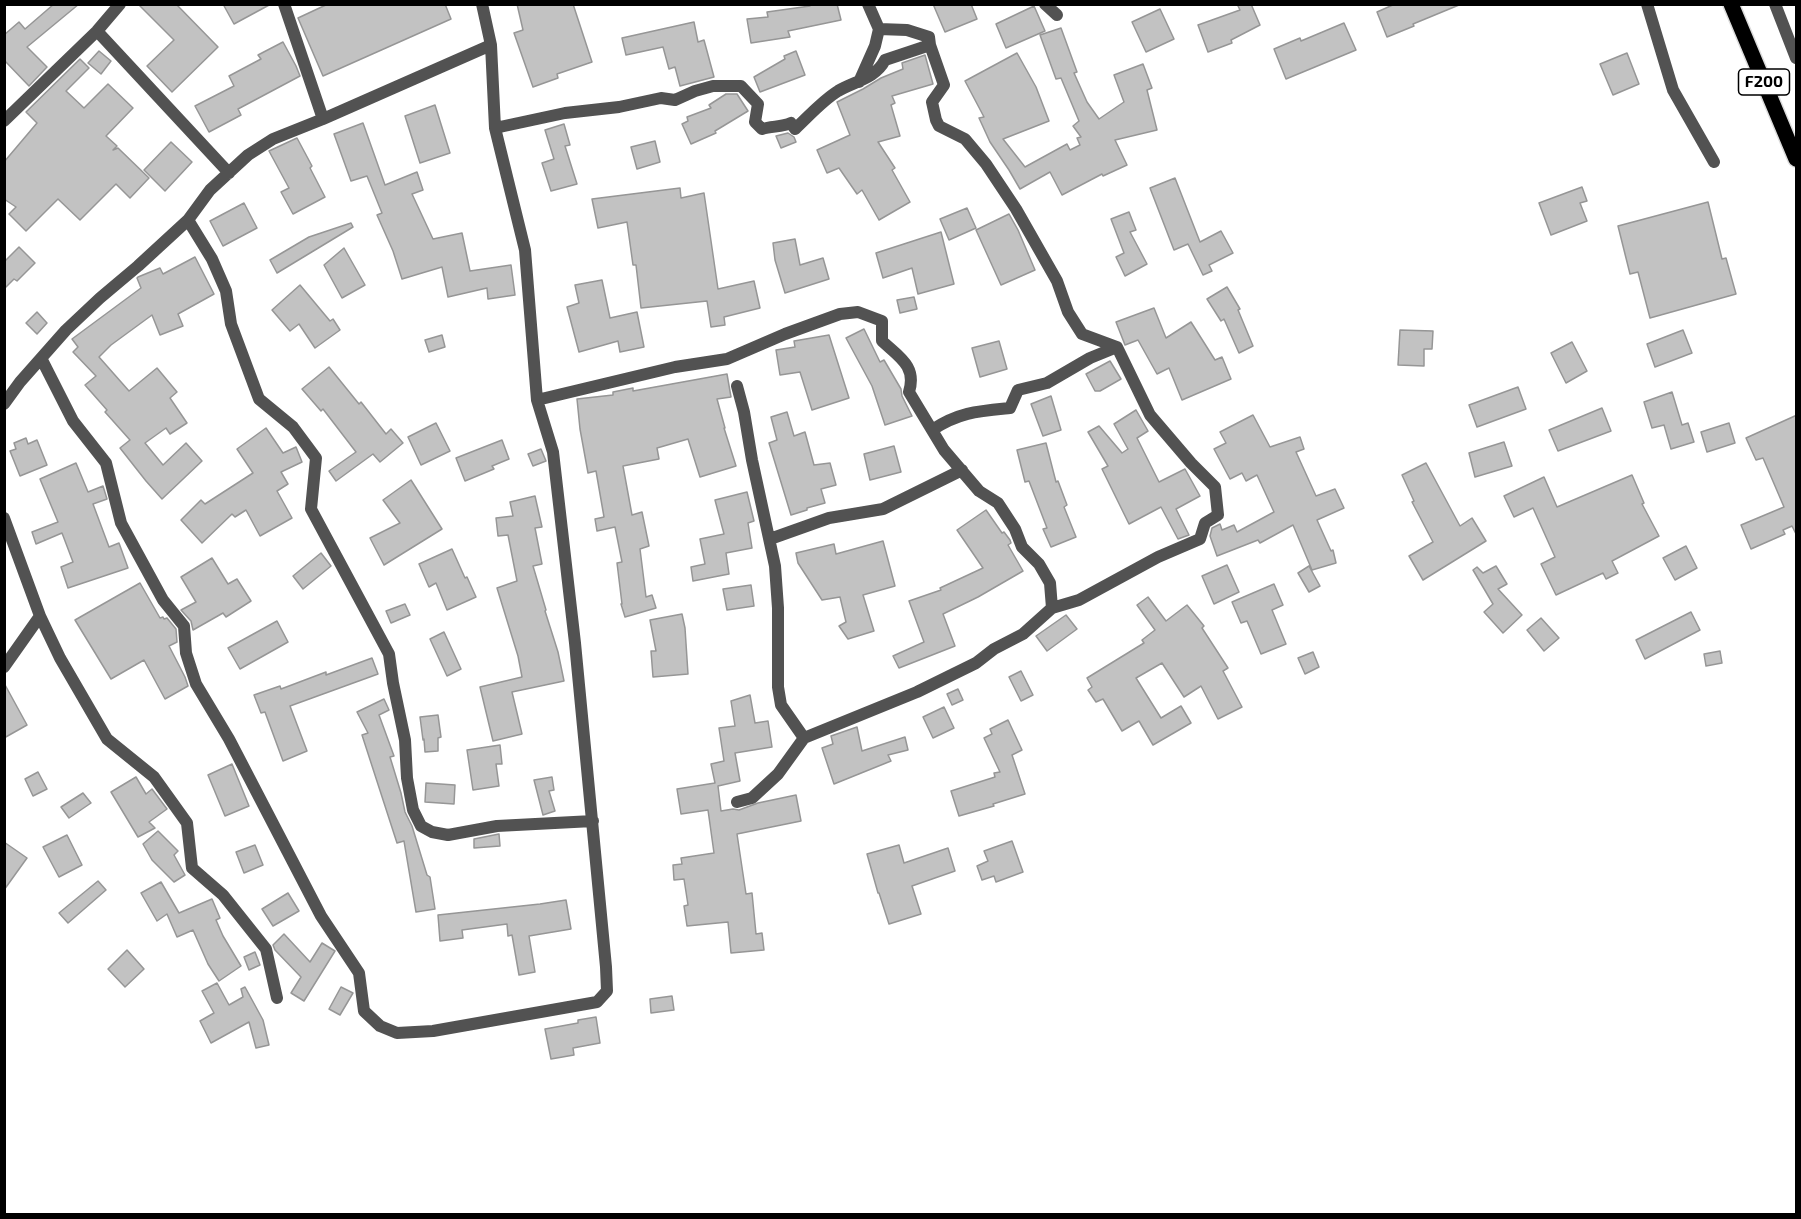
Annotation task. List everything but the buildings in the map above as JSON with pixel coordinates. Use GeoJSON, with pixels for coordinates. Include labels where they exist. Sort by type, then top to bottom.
{"type":"FeatureCollection","features":[{"type":"Feature","properties":{"kind":"main road","name":"F200"},"geometry":{"type":"LineString","coordinates":[[1731,4],[1797,159]]}},
{"type":"Feature","properties":{"kind":"street"},"geometry":{"type":"LineString","coordinates":[[4,121],[97,31],[120,4]]}},
{"type":"Feature","properties":{"kind":"street"},"geometry":{"type":"LineString","coordinates":[[284,4],[323,119]]}},
{"type":"Feature","properties":{"kind":"street"},"geometry":{"type":"LineString","coordinates":[[41,358],[73,421],[106,464],[121,523],[163,600],[184,626],[186,653],[196,684],[229,739],[321,916],[359,973],[364,1011],[380,1026],[397,1034],[597,1002],[607,991],[606,967],[594,821],[575,642],[553,452],[537,400],[525,250],[495,128],[491,45],[482,4]]}},
{"type":"Feature","properties":{"kind":"street"},"geometry":{"type":"LineString","coordinates":[[858,83],[875,46],[879,29],[868,4]]}},
{"type":"Feature","properties":{"kind":"street"},"geometry":{"type":"LineString","coordinates":[[1045,4],[1057,15]]}},
{"type":"Feature","properties":{"kind":"street"},"geometry":{"type":"LineString","coordinates":[[1647,4],[1673,90],[1714,162]]}},
{"type":"Feature","properties":{"kind":"street"},"geometry":{"type":"LineString","coordinates":[[1775,4],[1797,58]]}},
{"type":"Feature","properties":{"kind":"street"},"geometry":{"type":"LineString","coordinates":[[737,802],[752,798],[778,774],[804,738],[917,692],[976,663],[994,649],[1023,634],[1052,608],[1079,600],[1158,557],[1200,539],[1205,523],[1218,515],[1215,487],[1150,415],[1117,347],[1082,334],[1068,312],[1057,281],[1016,209],[986,164],[965,139],[939,126],[932,102],[944,85],[929,36],[907,30],[879,29]]}},
{"type":"Feature","properties":{"kind":"street"},"geometry":{"type":"LineString","coordinates":[[97,31],[229,173]]}},
{"type":"Feature","properties":{"kind":"street"},"geometry":{"type":"LineString","coordinates":[[4,404],[20,381],[66,330],[188,220],[210,190],[248,155],[273,139],[491,45]]}},
{"type":"Feature","properties":{"kind":"street"},"geometry":{"type":"LineString","coordinates":[[495,128],[565,113],[619,107],[661,98],[675,100],[713,86],[741,86],[758,105],[754,122],[762,129],[791,123],[795,129],[817,107],[839,91],[879,70],[885,60],[930,45]]}},
{"type":"Feature","properties":{"kind":"street"},"geometry":{"type":"LineString","coordinates":[[188,220],[212,259],[226,291],[231,324],[259,399],[292,427],[316,458],[311,509],[389,654],[405,740],[407,778],[413,810],[421,826],[432,832],[448,835],[497,826],[594,821]]}},
{"type":"Feature","properties":{"kind":"street"},"geometry":{"type":"LineString","coordinates":[[537,400],[675,367],[727,359],[840,314],[858,312],[882,321],[882,341],[909,367],[912,381],[909,392],[944,450],[979,491],[998,503],[1015,529],[1022,547],[1039,564],[1050,583],[1052,608]]}},
{"type":"Feature","properties":{"kind":"street"},"geometry":{"type":"LineString","coordinates":[[932,430],[957,416],[982,410],[1010,408],[1018,390],[1047,383],[1090,358],[1117,347]]}},
{"type":"Feature","properties":{"kind":"street"},"geometry":{"type":"LineString","coordinates":[[737,386],[775,566],[778,608],[778,687],[781,705],[804,738]]}},
{"type":"Feature","properties":{"kind":"street"},"geometry":{"type":"LineString","coordinates":[[770,539],[829,518],[883,509],[962,470]]}},
{"type":"Feature","properties":{"kind":"street"},"geometry":{"type":"LineString","coordinates":[[4,518],[40,616],[60,658],[107,739],[154,777],[187,823],[192,868],[223,895],[266,949],[277,998]]}},
{"type":"Feature","properties":{"kind":"street"},"geometry":{"type":"LineString","coordinates":[[4,667],[40,616]]}}]}
